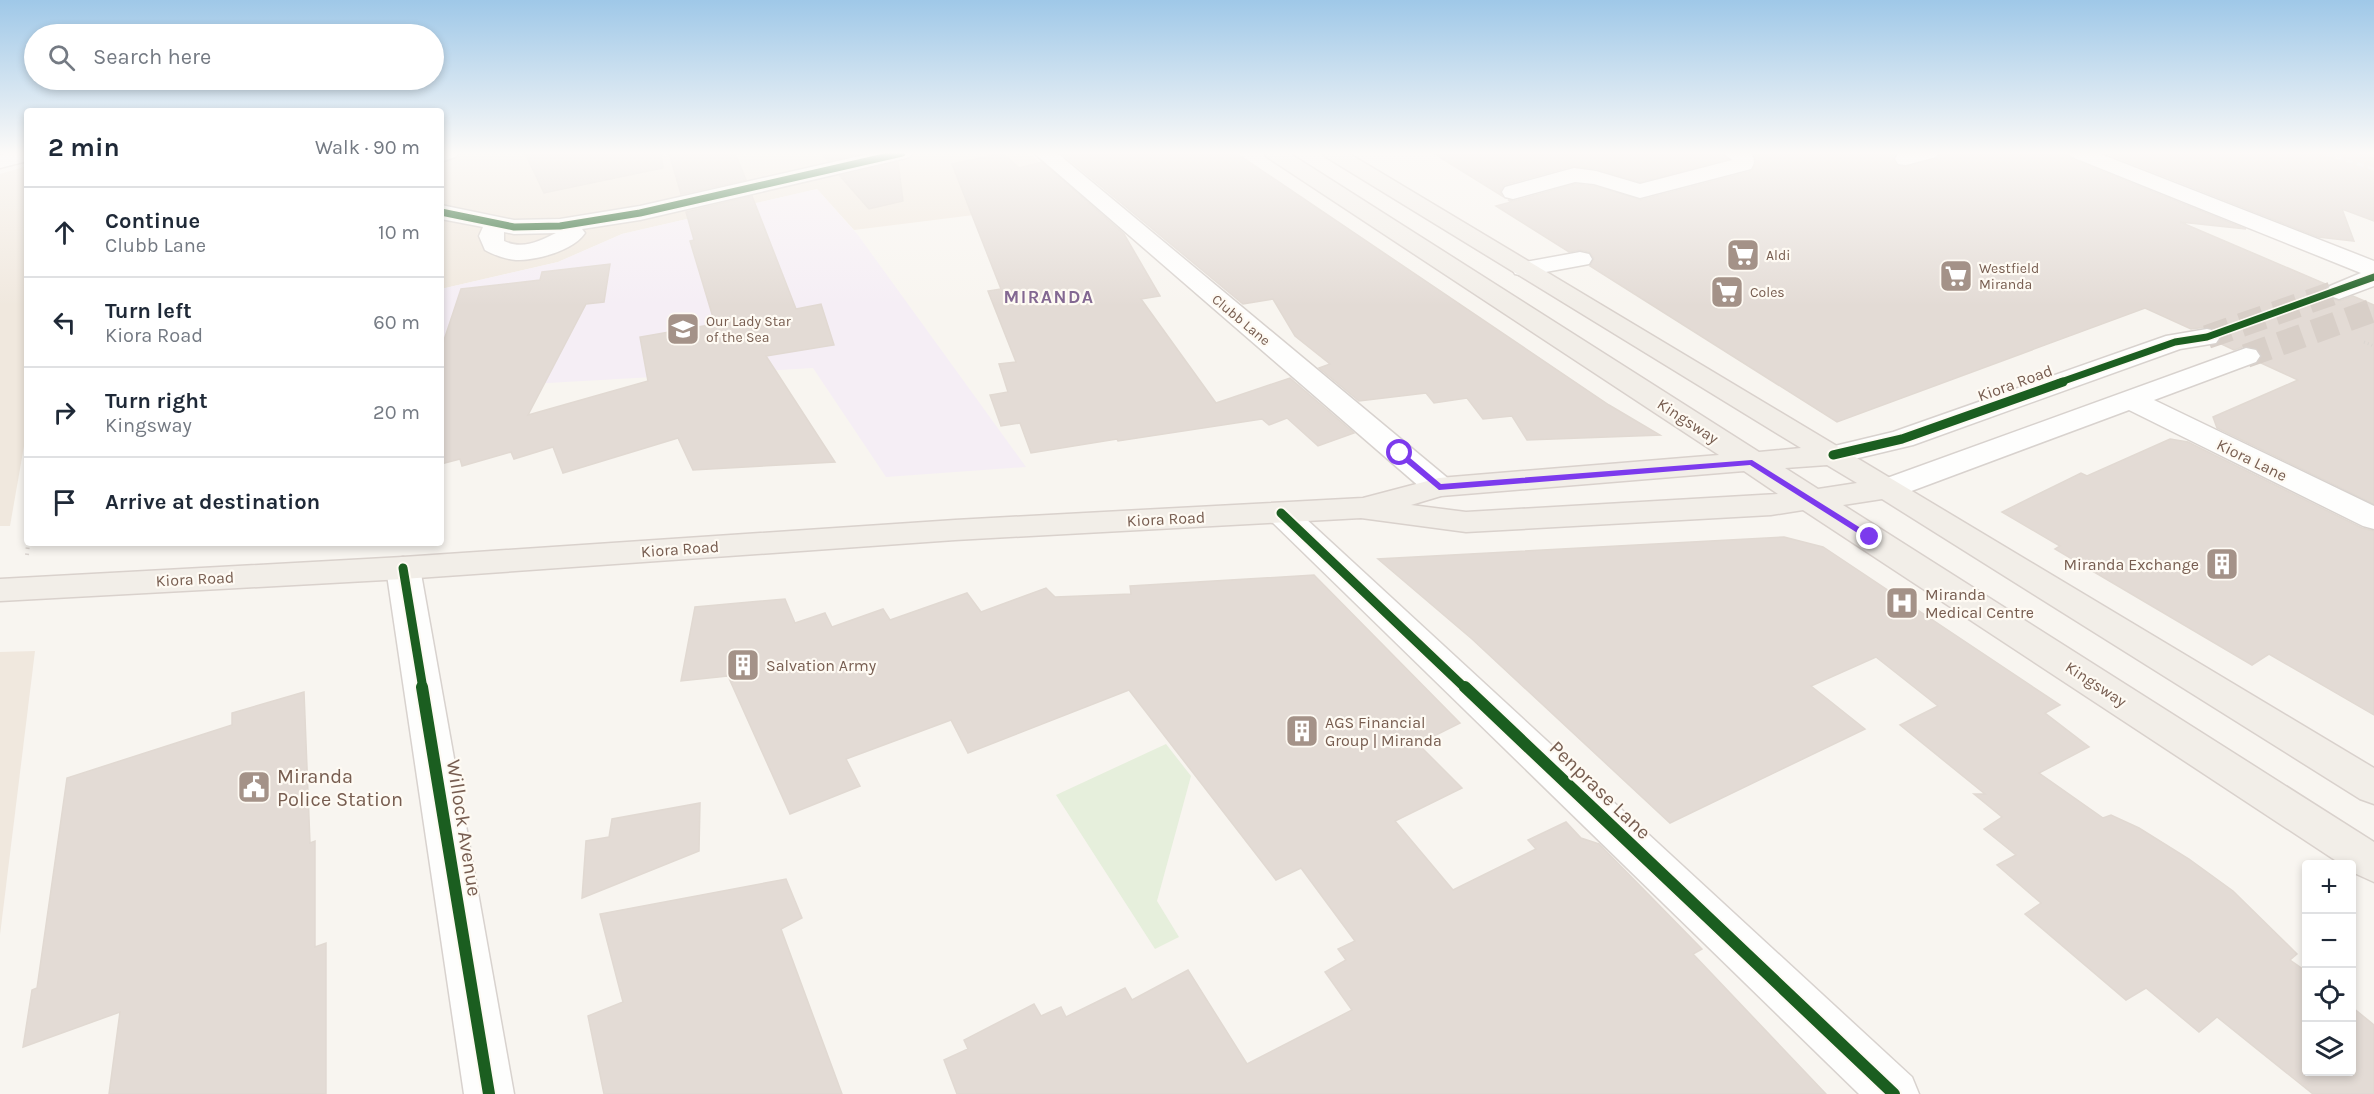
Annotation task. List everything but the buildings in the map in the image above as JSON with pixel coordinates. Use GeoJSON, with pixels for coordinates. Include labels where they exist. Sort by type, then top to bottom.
{"type":"FeatureCollection","features":[{"type":"Feature","properties":{"kind":"main road","name":"Kingsway"},"geometry":{"type":"LineString","coordinates":[[1353,204],[2374,864]]}},
{"type":"Feature","properties":{"kind":"main road"},"geometry":{"type":"LineString","coordinates":[[1438,204],[1554,260],[1833,456],[2374,788]]}},
{"type":"Feature","properties":{"kind":"main road","name":"Kiora Road"},"geometry":{"type":"LineString","coordinates":[[1361,508],[1439,487],[1833,456]]}},
{"type":"Feature","properties":{"kind":"main road","name":"Kiora Road"},"geometry":{"type":"LineString","coordinates":[[0,590],[403,568],[955,530],[1361,508],[1466,522],[1771,505],[1814,501],[1887,489]]}},
{"type":"Feature","properties":{"kind":"street"},"geometry":{"type":"LineString","coordinates":[[444,213],[496,223],[491,236],[493,245],[510,253],[531,251],[552,245],[592,221],[679,204]]}},
{"type":"Feature","properties":{"kind":"street","name":"Clubb Lane"},"geometry":{"type":"LineString","coordinates":[[1104,204],[1439,487]]}},
{"type":"Feature","properties":{"kind":"street"},"geometry":{"type":"LineString","coordinates":[[2208,204],[2374,270]]}},
{"type":"Feature","properties":{"kind":"street"},"geometry":{"type":"LineString","coordinates":[[2339,291],[2374,277]]}},
{"type":"Feature","properties":{"kind":"street","name":"Kiora Road"},"geometry":{"type":"LineString","coordinates":[[1833,456],[1902,439],[2175,342],[2207,337]]}},
{"type":"Feature","properties":{"kind":"street","name":"Kiora Road"},"geometry":{"type":"LineString","coordinates":[[1887,489],[1930,475],[2246,356]]}},
{"type":"Feature","properties":{"kind":"street","name":"Kiora Lane"},"geometry":{"type":"LineString","coordinates":[[2131,400],[2374,519]]}},
{"type":"Feature","properties":{"kind":"street","name":"Penprase Lane"},"geometry":{"type":"LineString","coordinates":[[1281,513],[1894,1094]]}},
{"type":"Feature","properties":{"kind":"street","name":"Willock Avenue"},"geometry":{"type":"LineString","coordinates":[[403,568],[489,1094]]}},
{"type":"Feature","properties":{"kind":"path"},"geometry":{"type":"LineString","coordinates":[[2364,342],[2374,346]]}},
{"type":"Feature","properties":{"kind":"shaded area"},"geometry":{"type":"Polygon","coordinates":[[[0,204],[24,204],[24,446],[10,526],[0,526],[0,204]]]}},
{"type":"Feature","properties":{"kind":"shaded area"},"geometry":{"type":"Polygon","coordinates":[[[444,204],[752,204],[622,234],[558,262],[444,288],[444,204]]]}},
{"type":"Feature","properties":{"kind":"shaded area","name":"Our Lady Star of the Sea"},"geometry":{"type":"Polygon","coordinates":[[[752,204],[830,204],[858,235],[1026,467],[886,477],[813,368],[444,389],[444,288],[558,262],[622,234],[752,204]]]}},
{"type":"Feature","properties":{"kind":"shaded area"},"geometry":{"type":"Polygon","coordinates":[[[831,204],[1062,204],[854,230],[831,204]]]}},
{"type":"Feature","properties":{"kind":"shaded area"},"geometry":{"type":"Polygon","coordinates":[[[35,651],[0,935],[0,652],[35,651]]]}},
{"type":"Feature","properties":{"kind":"green space"},"geometry":{"type":"Polygon","coordinates":[[[1166,744],[1191,776],[1157,901],[1179,937],[1155,949],[1056,795],[1166,744]]]}},
{"type":"Feature","properties":{"kind":"tunnel"},"geometry":{"type":"LineString","coordinates":[[2207,337],[2339,291]]}},
{"type":"Feature","properties":{"kind":"tunnel"},"geometry":{"type":"LineString","coordinates":[[2246,356],[2374,310]]}},
{"type":"Feature","properties":{"kind":"cycle path"},"geometry":{"type":"LineString","coordinates":[[444,213],[514,227],[560,226],[679,204]]}},
{"type":"Feature","properties":{"kind":"cycle path"},"geometry":{"type":"LineString","coordinates":[[1833,455],[1902,439],[2175,342],[2207,337],[2374,277]]}},
{"type":"Feature","properties":{"kind":"cycle path"},"geometry":{"type":"LineString","coordinates":[[1281,513],[1894,1094]]}},
{"type":"Feature","properties":{"kind":"cycle path"},"geometry":{"type":"LineString","coordinates":[[403,568],[489,1094]]}},
{"type":"Feature","properties":{"kind":"place","name":"Aldi"},"geometry":{"type":"Point","coordinates":[1743,255]}},
{"type":"Feature","properties":{"kind":"place","name":"Westfield Miranda"},"geometry":{"type":"Point","coordinates":[1956,276]}},
{"type":"Feature","properties":{"kind":"place","name":"Coles"},"geometry":{"type":"Point","coordinates":[1727,292]}},
{"type":"Feature","properties":{"kind":"place","name":"Our Lady Star of the Sea"},"geometry":{"type":"Point","coordinates":[683,329]}},
{"type":"Feature","properties":{"kind":"place","name":"Miranda Exchange"},"geometry":{"type":"Point","coordinates":[2222,564]}},
{"type":"Feature","properties":{"kind":"place","name":"Miranda Medical Centre"},"geometry":{"type":"Point","coordinates":[1902,603]}},
{"type":"Feature","properties":{"kind":"place","name":"Salvation Army"},"geometry":{"type":"Point","coordinates":[743,665]}},
{"type":"Feature","properties":{"kind":"place","name":"AGS Financial Group | Miranda"},"geometry":{"type":"Point","coordinates":[1302,731]}},
{"type":"Feature","properties":{"kind":"place","name":"Miranda Police Station"},"geometry":{"type":"Point","coordinates":[254,787]}},
{"type":"Feature","properties":{"kind":"district","name":"MIRANDA"},"geometry":{"type":"Point","coordinates":[1049,297]}},
{"type":"Feature","properties":{"kind":"route"},"geometry":{"type":"LineString","coordinates":[[1400,453],[1439,487],[1752,462],[1870,537]]}}]}
